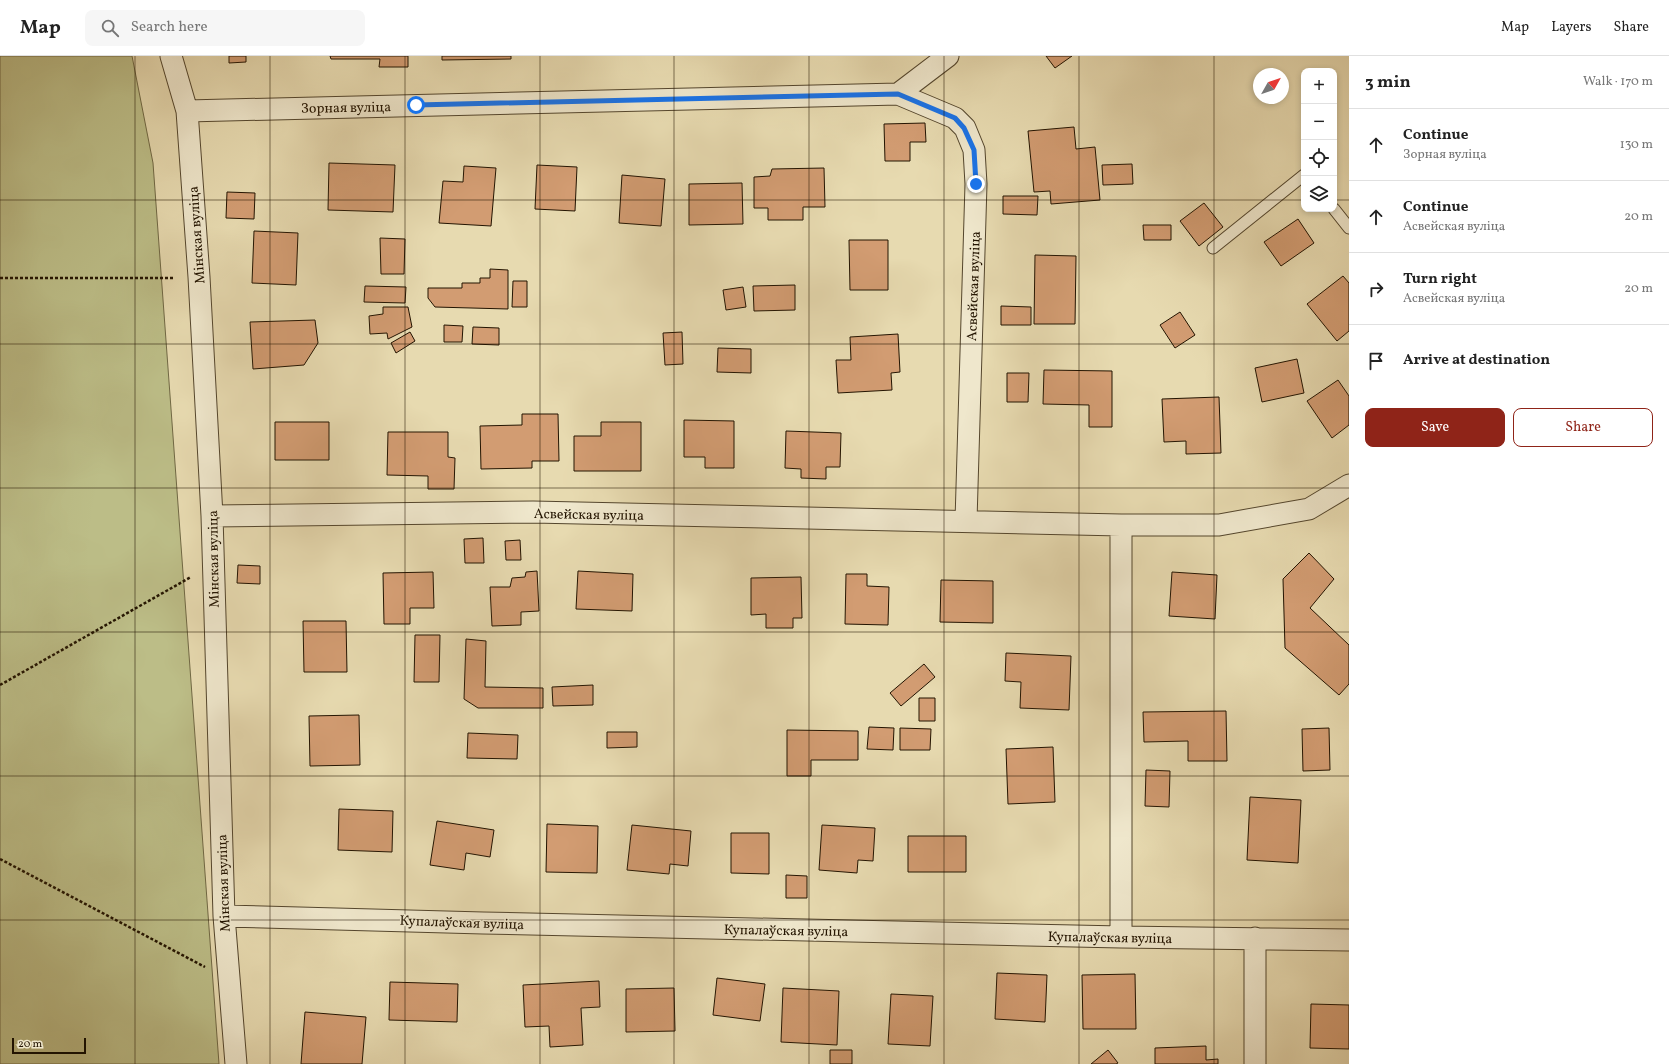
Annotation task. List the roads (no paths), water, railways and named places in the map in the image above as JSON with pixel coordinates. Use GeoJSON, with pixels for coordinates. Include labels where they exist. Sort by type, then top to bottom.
{"type":"FeatureCollection","features":[{"type":"Feature","properties":{"kind":"street","name":"Мінская вуліца"},"geometry":{"type":"LineString","coordinates":[[171,56],[187,111],[199,278],[212,516],[224,916],[236,1064]]}},
{"type":"Feature","properties":{"kind":"street"},"geometry":{"type":"LineString","coordinates":[[898,94],[948,56]]}},
{"type":"Feature","properties":{"kind":"street","name":"Зорная вуліца"},"geometry":{"type":"LineString","coordinates":[[187,111],[898,94]]}},
{"type":"Feature","properties":{"kind":"street","name":"Асвейская вуліца"},"geometry":{"type":"LineString","coordinates":[[898,94],[955,118],[964,128],[974,150],[976,184],[966,521]]}},
{"type":"Feature","properties":{"kind":"street","name":"Асвейская вуліца"},"geometry":{"type":"LineString","coordinates":[[212,516],[533,512],[1121,525],[1219,525],[1309,510],[1349,485]]}},
{"type":"Feature","properties":{"kind":"street"},"geometry":{"type":"LineString","coordinates":[[1121,525],[1121,937]]}},
{"type":"Feature","properties":{"kind":"street","name":"Купалаўская вуліца"},"geometry":{"type":"LineString","coordinates":[[224,916],[499,924],[1121,937],[1349,940]]}},
{"type":"Feature","properties":{"kind":"street"},"geometry":{"type":"LineString","coordinates":[[1255,938],[1255,1064]]}},
{"type":"Feature","properties":{"kind":"lane"},"geometry":{"type":"LineString","coordinates":[[1213,248],[1303,176]]}},
{"type":"Feature","properties":{"kind":"lane"},"geometry":{"type":"LineString","coordinates":[[1336,212],[1349,228]]}}]}
